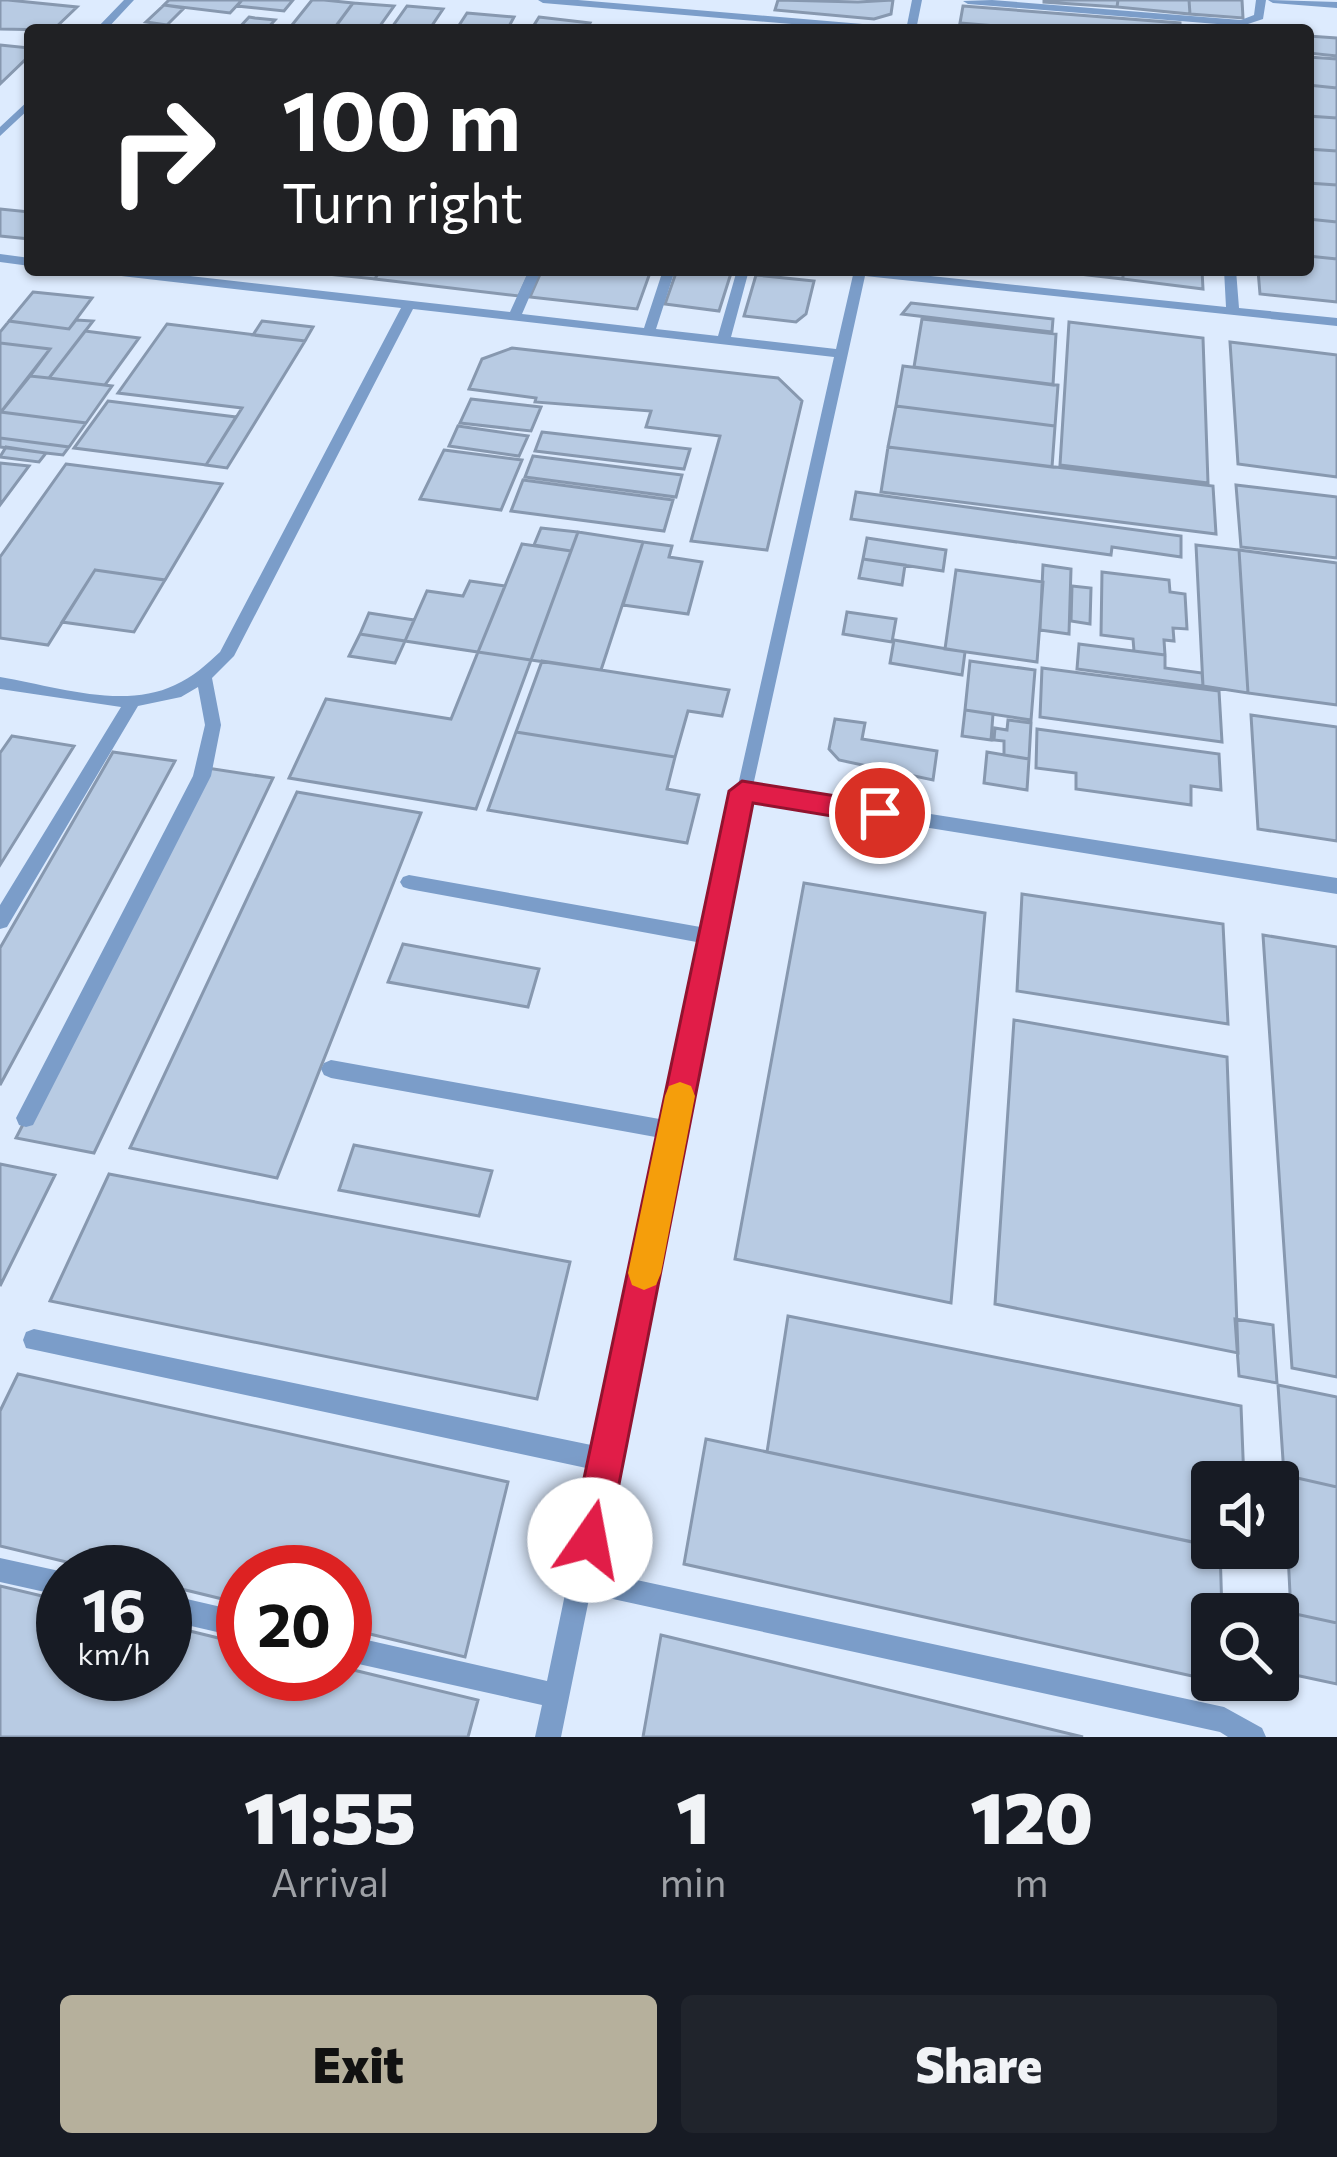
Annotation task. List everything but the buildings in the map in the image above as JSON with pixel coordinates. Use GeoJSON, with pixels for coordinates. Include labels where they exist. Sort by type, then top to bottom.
{"type":"FeatureCollection","features":[{"type":"Feature","properties":{"kind":"lane"},"geometry":{"type":"LineString","coordinates":[[106,24],[129,0]]}},
{"type":"Feature","properties":{"kind":"lane"},"geometry":{"type":"LineString","coordinates":[[543,0],[827,24]]}},
{"type":"Feature","properties":{"kind":"lane"},"geometry":{"type":"LineString","coordinates":[[968,1],[1242,23],[1259,17],[1261,0]]}},
{"type":"Feature","properties":{"kind":"lane"},"geometry":{"type":"LineString","coordinates":[[1273,0],[1337,5]]}},
{"type":"Feature","properties":{"kind":"lane"},"geometry":{"type":"LineString","coordinates":[[0,133],[24,108]]}},
{"type":"Feature","properties":{"kind":"lane"},"geometry":{"type":"LineString","coordinates":[[176,276],[843,354]]}},
{"type":"Feature","properties":{"kind":"lane"},"geometry":{"type":"LineString","coordinates":[[283,290],[292,276]]}},
{"type":"Feature","properties":{"kind":"lane"},"geometry":{"type":"LineString","coordinates":[[514,317],[532,276]]}},
{"type":"Feature","properties":{"kind":"lane"},"geometry":{"type":"LineString","coordinates":[[649,332],[667,276]]}},
{"type":"Feature","properties":{"kind":"lane"},"geometry":{"type":"LineString","coordinates":[[723,341],[741,276]]}},
{"type":"Feature","properties":{"kind":"lane"},"geometry":{"type":"LineString","coordinates":[[548,1737],[742,791],[843,354],[852,276]]}},
{"type":"Feature","properties":{"kind":"lane"},"geometry":{"type":"LineString","coordinates":[[900,276],[1337,322]]}},
{"type":"Feature","properties":{"kind":"lane"},"geometry":{"type":"LineString","coordinates":[[1230,276],[1233,311]]}},
{"type":"Feature","properties":{"kind":"lane"},"geometry":{"type":"LineString","coordinates":[[0,683],[132,703],[180,694],[205,680],[226,656],[409,305]]}},
{"type":"Feature","properties":{"kind":"lane"},"geometry":{"type":"LineString","coordinates":[[26,1118],[202,776],[213,725],[205,680]]}},
{"type":"Feature","properties":{"kind":"lane"},"geometry":{"type":"LineString","coordinates":[[0,921],[132,703]]}},
{"type":"Feature","properties":{"kind":"lane"},"geometry":{"type":"LineString","coordinates":[[742,791],[1337,886]]}},
{"type":"Feature","properties":{"kind":"lane"},"geometry":{"type":"LineString","coordinates":[[410,882],[713,937]]}},
{"type":"Feature","properties":{"kind":"lane"},"geometry":{"type":"LineString","coordinates":[[331,1069],[673,1131]]}},
{"type":"Feature","properties":{"kind":"lane"},"geometry":{"type":"LineString","coordinates":[[34,1340],[606,1460]]}},
{"type":"Feature","properties":{"kind":"lane"},"geometry":{"type":"LineString","coordinates":[[0,1570],[36,1578]]}},
{"type":"Feature","properties":{"kind":"lane"},"geometry":{"type":"LineString","coordinates":[[581,1580],[1224,1720],[1253,1737]]}},
{"type":"Feature","properties":{"kind":"lane"},"geometry":{"type":"LineString","coordinates":[[372,1654],[557,1696]]}},
{"type":"Feature","properties":{"kind":"shaded area"},"geometry":{"type":"Polygon","coordinates":[[[0,0],[1337,0],[1337,1737],[0,1737],[0,0]]]}},
{"type":"Feature","properties":{"kind":"slow traffic"},"geometry":{"type":"LineString","coordinates":[[644,1273],[680,1096]]}},
{"type":"Feature","properties":{"kind":"route"},"geometry":{"type":"LineString","coordinates":[[590,1540],[742,791],[880,813]]}}]}
